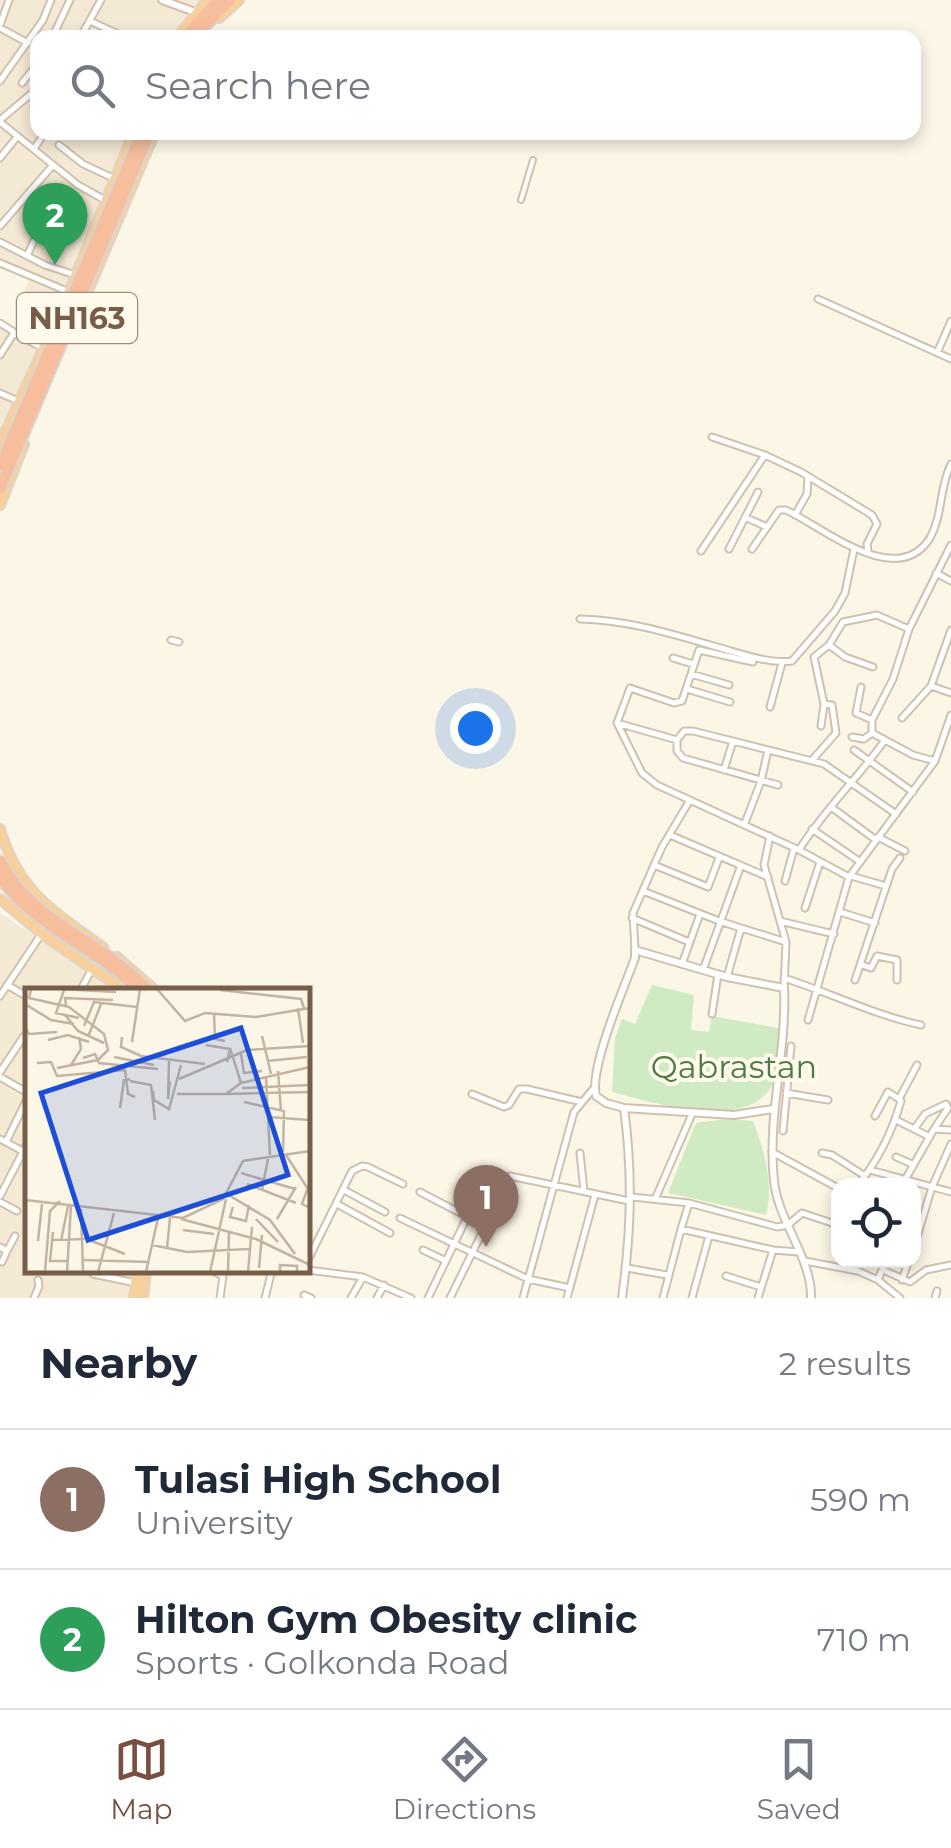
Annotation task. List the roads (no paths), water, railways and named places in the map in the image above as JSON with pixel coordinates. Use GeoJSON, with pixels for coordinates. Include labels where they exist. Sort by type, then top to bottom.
{"type":"FeatureCollection","features":[{"type":"Feature","properties":{"kind":"highway"},"geometry":{"type":"LineString","coordinates":[[184,30],[194,12],[207,0]]}},
{"type":"Feature","properties":{"kind":"highway"},"geometry":{"type":"LineString","coordinates":[[188,30],[218,0]]}},
{"type":"Feature","properties":{"kind":"highway"},"geometry":{"type":"LineString","coordinates":[[203,30],[230,0]]}},
{"type":"Feature","properties":{"kind":"highway"},"geometry":{"type":"LineString","coordinates":[[205,30],[239,0]]}},
{"type":"Feature","properties":{"kind":"highway","name":"NH163"},"geometry":{"type":"LineString","coordinates":[[0,444],[69,292],[131,140]]}},
{"type":"Feature","properties":{"kind":"highway"},"geometry":{"type":"LineString","coordinates":[[0,466],[139,140]]}},
{"type":"Feature","properties":{"kind":"highway"},"geometry":{"type":"LineString","coordinates":[[0,489],[150,140]]}},
{"type":"Feature","properties":{"kind":"highway","name":"NH163"},"geometry":{"type":"LineString","coordinates":[[0,505],[150,140]]}},
{"type":"Feature","properties":{"kind":"highway"},"geometry":{"type":"LineString","coordinates":[[53,326],[70,334]]}},
{"type":"Feature","properties":{"kind":"highway"},"geometry":{"type":"LineString","coordinates":[[0,829],[17,872],[36,897],[138,972],[151,988]]}},
{"type":"Feature","properties":{"kind":"highway"},"geometry":{"type":"LineString","coordinates":[[0,860],[24,897],[151,988]]}},
{"type":"Feature","properties":{"kind":"highway"},"geometry":{"type":"LineString","coordinates":[[0,877],[31,912],[138,988]]}},
{"type":"Feature","properties":{"kind":"highway"},"geometry":{"type":"LineString","coordinates":[[1,900],[122,988]]}},
{"type":"Feature","properties":{"kind":"highway"},"geometry":{"type":"LineString","coordinates":[[47,937],[61,918]]}},
{"type":"Feature","properties":{"kind":"highway"},"geometry":{"type":"LineString","coordinates":[[134,1298],[137,1273]]}},
{"type":"Feature","properties":{"kind":"highway"},"geometry":{"type":"LineString","coordinates":[[143,1298],[146,1273]]}},
{"type":"Feature","properties":{"kind":"street"},"geometry":{"type":"LineString","coordinates":[[9,0],[0,25],[28,43]]}},
{"type":"Feature","properties":{"kind":"street"},"geometry":{"type":"LineString","coordinates":[[36,30],[51,0]]}},
{"type":"Feature","properties":{"kind":"street"},"geometry":{"type":"LineString","coordinates":[[56,30],[70,0]]}},
{"type":"Feature","properties":{"kind":"street"},"geometry":{"type":"LineString","coordinates":[[85,30],[101,0]]}},
{"type":"Feature","properties":{"kind":"street"},"geometry":{"type":"LineString","coordinates":[[162,0],[194,12]]}},
{"type":"Feature","properties":{"kind":"street"},"geometry":{"type":"LineString","coordinates":[[90,21],[110,30]]}},
{"type":"Feature","properties":{"kind":"street"},"geometry":{"type":"LineString","coordinates":[[0,81],[30,40]]}},
{"type":"Feature","properties":{"kind":"street"},"geometry":{"type":"LineString","coordinates":[[22,84],[30,73]]}},
{"type":"Feature","properties":{"kind":"street"},"geometry":{"type":"LineString","coordinates":[[30,95],[0,121],[78,186],[106,201]]}},
{"type":"Feature","properties":{"kind":"street"},"geometry":{"type":"LineString","coordinates":[[0,158],[18,136]]}},
{"type":"Feature","properties":{"kind":"street"},"geometry":{"type":"LineString","coordinates":[[34,149],[40,140]]}},
{"type":"Feature","properties":{"kind":"street"},"geometry":{"type":"LineString","coordinates":[[59,145],[83,164],[115,179]]}},
{"type":"Feature","properties":{"kind":"street"},"geometry":{"type":"LineString","coordinates":[[521,200],[534,160]]}},
{"type":"Feature","properties":{"kind":"street"},"geometry":{"type":"LineString","coordinates":[[0,226],[54,165]]}},
{"type":"Feature","properties":{"kind":"street"},"geometry":{"type":"LineString","coordinates":[[27,256],[48,210],[30,192]]}},
{"type":"Feature","properties":{"kind":"street"},"geometry":{"type":"LineString","coordinates":[[0,242],[76,275]]}},
{"type":"Feature","properties":{"kind":"street"},"geometry":{"type":"LineString","coordinates":[[0,263],[69,292]]}},
{"type":"Feature","properties":{"kind":"street"},"geometry":{"type":"LineString","coordinates":[[818,299],[951,359]]}},
{"type":"Feature","properties":{"kind":"street"},"geometry":{"type":"LineString","coordinates":[[937,353],[951,320]]}},
{"type":"Feature","properties":{"kind":"street"},"geometry":{"type":"LineString","coordinates":[[0,323],[44,348]]}},
{"type":"Feature","properties":{"kind":"street"},"geometry":{"type":"LineString","coordinates":[[0,356],[16,333]]}},
{"type":"Feature","properties":{"kind":"street"},"geometry":{"type":"LineString","coordinates":[[0,393],[18,401]]}},
{"type":"Feature","properties":{"kind":"street"},"geometry":{"type":"LineString","coordinates":[[712,437],[765,455],[808,476],[876,519],[868,551]]}},
{"type":"Feature","properties":{"kind":"street"},"geometry":{"type":"LineString","coordinates":[[701,552],[765,455]]}},
{"type":"Feature","properties":{"kind":"street"},"geometry":{"type":"LineString","coordinates":[[752,549],[779,510],[795,514],[854,549],[893,558],[909,556],[920,550],[936,523],[942,486],[951,464]]}},
{"type":"Feature","properties":{"kind":"street"},"geometry":{"type":"LineString","coordinates":[[795,514],[808,494],[808,476]]}},
{"type":"Feature","properties":{"kind":"street"},"geometry":{"type":"LineString","coordinates":[[729,549],[758,492]]}},
{"type":"Feature","properties":{"kind":"street"},"geometry":{"type":"LineString","coordinates":[[746,517],[766,527]]}},
{"type":"Feature","properties":{"kind":"street"},"geometry":{"type":"LineString","coordinates":[[872,733],[872,720],[893,679],[909,629],[951,545]]}},
{"type":"Feature","properties":{"kind":"street"},"geometry":{"type":"LineString","coordinates":[[580,619],[619,620],[782,663],[797,660],[845,593],[854,549]]}},
{"type":"Feature","properties":{"kind":"street"},"geometry":{"type":"LineString","coordinates":[[936,573],[951,581]]}},
{"type":"Feature","properties":{"kind":"street"},"geometry":{"type":"LineString","coordinates":[[821,726],[824,704],[815,666],[816,653],[844,622],[877,614],[909,629]]}},
{"type":"Feature","properties":{"kind":"street"},"geometry":{"type":"LineString","coordinates":[[902,718],[931,686],[947,652],[951,630]]}},
{"type":"Feature","properties":{"kind":"street"},"geometry":{"type":"LineString","coordinates":[[171,640],[179,642]]}},
{"type":"Feature","properties":{"kind":"street"},"geometry":{"type":"LineString","coordinates":[[827,645],[844,657],[873,667]]}},
{"type":"Feature","properties":{"kind":"street"},"geometry":{"type":"LineString","coordinates":[[752,662],[702,650],[693,664],[682,701],[674,703],[630,688],[617,723],[642,773],[657,785],[850,877],[886,886]]}},
{"type":"Feature","properties":{"kind":"street"},"geometry":{"type":"LineString","coordinates":[[673,658],[693,664]]}},
{"type":"Feature","properties":{"kind":"street"},"geometry":{"type":"LineString","coordinates":[[770,706],[782,663]]}},
{"type":"Feature","properties":{"kind":"street"},"geometry":{"type":"LineString","coordinates":[[691,674],[729,685]]}},
{"type":"Feature","properties":{"kind":"street"},"geometry":{"type":"LineString","coordinates":[[931,686],[951,693]]}},
{"type":"Feature","properties":{"kind":"street"},"geometry":{"type":"LineString","coordinates":[[862,688],[856,713],[872,720]]}},
{"type":"Feature","properties":{"kind":"street"},"geometry":{"type":"LineString","coordinates":[[686,689],[730,702]]}},
{"type":"Feature","properties":{"kind":"street"},"geometry":{"type":"LineString","coordinates":[[815,761],[836,733],[832,705],[824,704]]}},
{"type":"Feature","properties":{"kind":"street"},"geometry":{"type":"LineString","coordinates":[[808,1020],[850,877],[935,761],[951,715]]}},
{"type":"Feature","properties":{"kind":"street"},"geometry":{"type":"LineString","coordinates":[[617,723],[677,740]]}},
{"type":"Feature","properties":{"kind":"street"},"geometry":{"type":"LineString","coordinates":[[778,785],[682,758],[677,740],[684,731],[694,730],[824,764],[896,814]]}},
{"type":"Feature","properties":{"kind":"street"},"geometry":{"type":"LineString","coordinates":[[852,737],[864,738],[872,733]]}},
{"type":"Feature","properties":{"kind":"street"},"geometry":{"type":"LineString","coordinates":[[872,733],[913,755],[935,761]]}},
{"type":"Feature","properties":{"kind":"street"},"geometry":{"type":"LineString","coordinates":[[785,881],[797,849],[885,740]]}},
{"type":"Feature","properties":{"kind":"street"},"geometry":{"type":"LineString","coordinates":[[724,770],[733,741]]}},
{"type":"Feature","properties":{"kind":"street"},"geometry":{"type":"LineString","coordinates":[[745,824],[768,750]]}},
{"type":"Feature","properties":{"kind":"street"},"geometry":{"type":"LineString","coordinates":[[854,750],[913,792]]}},
{"type":"Feature","properties":{"kind":"street"},"geometry":{"type":"LineString","coordinates":[[690,800],[654,866],[632,918],[635,958],[597,1066],[596,1096],[624,1108],[692,1114],[734,1115],[773,1109]]}},
{"type":"Feature","properties":{"kind":"street"},"geometry":{"type":"LineString","coordinates":[[831,807],[877,839],[905,850]]}},
{"type":"Feature","properties":{"kind":"street"},"geometry":{"type":"LineString","coordinates":[[812,830],[860,862]]}},
{"type":"Feature","properties":{"kind":"street"},"geometry":{"type":"LineString","coordinates":[[670,835],[768,877]]}},
{"type":"Feature","properties":{"kind":"street"},"geometry":{"type":"LineString","coordinates":[[770,836],[764,865],[786,942],[786,1022],[773,1109],[774,1185],[815,1297]]}},
{"type":"Feature","properties":{"kind":"street"},"geometry":{"type":"LineString","coordinates":[[654,866],[708,887],[719,858]]}},
{"type":"Feature","properties":{"kind":"street"},"geometry":{"type":"LineString","coordinates":[[855,980],[886,886],[900,858]]}},
{"type":"Feature","properties":{"kind":"street"},"geometry":{"type":"LineString","coordinates":[[805,908],[820,862]]}},
{"type":"Feature","properties":{"kind":"street"},"geometry":{"type":"LineString","coordinates":[[703,970],[740,868]]}},
{"type":"Feature","properties":{"kind":"street"},"geometry":{"type":"LineString","coordinates":[[643,891],[786,942]]}},
{"type":"Feature","properties":{"kind":"street"},"geometry":{"type":"LineString","coordinates":[[840,912],[874,923]]}},
{"type":"Feature","properties":{"kind":"street"},"geometry":{"type":"LineString","coordinates":[[682,964],[700,914]]}},
{"type":"Feature","properties":{"kind":"street"},"geometry":{"type":"LineString","coordinates":[[632,918],[690,942]]}},
{"type":"Feature","properties":{"kind":"street"},"geometry":{"type":"LineString","coordinates":[[780,921],[834,934]]}},
{"type":"Feature","properties":{"kind":"street"},"geometry":{"type":"LineString","coordinates":[[712,1014],[741,928]]}},
{"type":"Feature","properties":{"kind":"street"},"geometry":{"type":"LineString","coordinates":[[0,994],[47,937]]}},
{"type":"Feature","properties":{"kind":"street"},"geometry":{"type":"LineString","coordinates":[[635,950],[723,976],[784,988]]}},
{"type":"Feature","properties":{"kind":"street"},"geometry":{"type":"LineString","coordinates":[[862,965],[870,968],[877,956],[897,960],[897,980]]}},
{"type":"Feature","properties":{"kind":"street"},"geometry":{"type":"LineString","coordinates":[[81,988],[94,967]]}},
{"type":"Feature","properties":{"kind":"street"},"geometry":{"type":"LineString","coordinates":[[784,978],[874,1008],[890,1018],[921,1025]]}},
{"type":"Feature","properties":{"kind":"street"},"geometry":{"type":"LineString","coordinates":[[8,986],[25,995]]}},
{"type":"Feature","properties":{"kind":"street"},"geometry":{"type":"LineString","coordinates":[[24,1036],[0,1074],[25,1093]]}},
{"type":"Feature","properties":{"kind":"street"},"geometry":{"type":"LineString","coordinates":[[783,1131],[791,1046]]}},
{"type":"Feature","properties":{"kind":"street"},"geometry":{"type":"LineString","coordinates":[[899,1099],[918,1065]]}},
{"type":"Feature","properties":{"kind":"street"},"geometry":{"type":"LineString","coordinates":[[472,1094],[508,1106],[519,1089],[526,1088],[582,1102]]}},
{"type":"Feature","properties":{"kind":"street"},"geometry":{"type":"LineString","coordinates":[[523,1298],[574,1112],[594,1088]]}},
{"type":"Feature","properties":{"kind":"street"},"geometry":{"type":"LineString","coordinates":[[775,1090],[828,1100]]}},
{"type":"Feature","properties":{"kind":"street"},"geometry":{"type":"LineString","coordinates":[[864,1178],[902,1102],[888,1092],[875,1116]]}},
{"type":"Feature","properties":{"kind":"street"},"geometry":{"type":"LineString","coordinates":[[25,1100],[3,1140],[25,1152]]}},
{"type":"Feature","properties":{"kind":"street"},"geometry":{"type":"LineString","coordinates":[[906,1178],[947,1105],[925,1114],[916,1128]]}},
{"type":"Feature","properties":{"kind":"street"},"geometry":{"type":"LineString","coordinates":[[622,1298],[632,1200],[624,1108]]}},
{"type":"Feature","properties":{"kind":"street"},"geometry":{"type":"LineString","coordinates":[[656,1198],[692,1114]]}},
{"type":"Feature","properties":{"kind":"street"},"geometry":{"type":"LineString","coordinates":[[896,1120],[928,1136]]}},
{"type":"Feature","properties":{"kind":"street"},"geometry":{"type":"LineString","coordinates":[[934,1129],[951,1130]]}},
{"type":"Feature","properties":{"kind":"street"},"geometry":{"type":"LineString","coordinates":[[921,1224],[951,1144]]}},
{"type":"Feature","properties":{"kind":"street"},"geometry":{"type":"LineString","coordinates":[[772,1152],[831,1184]]}},
{"type":"Feature","properties":{"kind":"street"},"geometry":{"type":"LineString","coordinates":[[580,1153],[584,1191]]}},
{"type":"Feature","properties":{"kind":"street"},"geometry":{"type":"LineString","coordinates":[[822,1153],[881,1178]]}},
{"type":"Feature","properties":{"kind":"street"},"geometry":{"type":"LineString","coordinates":[[17,1211],[0,1199],[25,1155]]}},
{"type":"Feature","properties":{"kind":"street"},"geometry":{"type":"LineString","coordinates":[[896,1158],[913,1164]]}},
{"type":"Feature","properties":{"kind":"street"},"geometry":{"type":"LineString","coordinates":[[310,1256],[352,1171],[362,1166],[403,1184]]}},
{"type":"Feature","properties":{"kind":"street"},"geometry":{"type":"LineString","coordinates":[[450,1298],[510,1176]]}},
{"type":"Feature","properties":{"kind":"street"},"geometry":{"type":"LineString","coordinates":[[428,1298],[482,1186],[510,1176],[632,1200],[656,1198],[689,1203],[777,1227],[788,1225],[802,1213],[831,1223]]}},
{"type":"Feature","properties":{"kind":"street"},"geometry":{"type":"LineString","coordinates":[[0,1177],[8,1182]]}},
{"type":"Feature","properties":{"kind":"street"},"geometry":{"type":"LineString","coordinates":[[921,1186],[951,1192]]}},
{"type":"Feature","properties":{"kind":"street"},"geometry":{"type":"LineString","coordinates":[[344,1190],[385,1212]]}},
{"type":"Feature","properties":{"kind":"street"},"geometry":{"type":"LineString","coordinates":[[420,1192],[468,1216]]}},
{"type":"Feature","properties":{"kind":"street"},"geometry":{"type":"LineString","coordinates":[[567,1298],[596,1194]]}},
{"type":"Feature","properties":{"kind":"street"},"geometry":{"type":"LineString","coordinates":[[664,1298],[689,1203]]}},
{"type":"Feature","properties":{"kind":"street"},"geometry":{"type":"LineString","coordinates":[[337,1204],[390,1233]]}},
{"type":"Feature","properties":{"kind":"street"},"geometry":{"type":"LineString","coordinates":[[400,1218],[528,1279],[570,1288]]}},
{"type":"Feature","properties":{"kind":"street"},"geometry":{"type":"LineString","coordinates":[[681,1229],[831,1264]]}},
{"type":"Feature","properties":{"kind":"street"},"geometry":{"type":"LineString","coordinates":[[2,1262],[14,1236]]}},
{"type":"Feature","properties":{"kind":"street"},"geometry":{"type":"LineString","coordinates":[[692,1298],[709,1236]]}},
{"type":"Feature","properties":{"kind":"street"},"geometry":{"type":"LineString","coordinates":[[0,1247],[7,1251]]}},
{"type":"Feature","properties":{"kind":"street"},"geometry":{"type":"LineString","coordinates":[[423,1250],[446,1261]]}},
{"type":"Feature","properties":{"kind":"street"},"geometry":{"type":"LineString","coordinates":[[758,1298],[774,1250]]}},
{"type":"Feature","properties":{"kind":"street"},"geometry":{"type":"LineString","coordinates":[[878,1280],[883,1270],[910,1282],[926,1270],[951,1265]]}},
{"type":"Feature","properties":{"kind":"street"},"geometry":{"type":"LineString","coordinates":[[627,1268],[667,1275]]}},
{"type":"Feature","properties":{"kind":"street"},"geometry":{"type":"LineString","coordinates":[[845,1268],[878,1280],[900,1298]]}},
{"type":"Feature","properties":{"kind":"street"},"geometry":{"type":"LineString","coordinates":[[902,1280],[906,1268]]}},
{"type":"Feature","properties":{"kind":"street"},"geometry":{"type":"LineString","coordinates":[[310,1270],[363,1277],[411,1298]]}},
{"type":"Feature","properties":{"kind":"street"},"geometry":{"type":"LineString","coordinates":[[217,1273],[224,1276],[220,1298]]}},
{"type":"Feature","properties":{"kind":"street"},"geometry":{"type":"LineString","coordinates":[[264,1298],[271,1273]]}},
{"type":"Feature","properties":{"kind":"street"},"geometry":{"type":"LineString","coordinates":[[93,1274],[136,1283]]}},
{"type":"Feature","properties":{"kind":"street"},"geometry":{"type":"LineString","coordinates":[[726,1276],[762,1287]]}},
{"type":"Feature","properties":{"kind":"street"},"geometry":{"type":"LineString","coordinates":[[351,1298],[363,1277]]}},
{"type":"Feature","properties":{"kind":"street"},"geometry":{"type":"LineString","coordinates":[[34,1298],[38,1280]]}},
{"type":"Feature","properties":{"kind":"street"},"geometry":{"type":"LineString","coordinates":[[376,1298],[384,1285]]}},
{"type":"Feature","properties":{"kind":"place","name":"Hilton Gym Obesity clinic"},"geometry":{"type":"Point","coordinates":[55,265]}},
{"type":"Feature","properties":{"kind":"place","name":"Tulasi High School"},"geometry":{"type":"Point","coordinates":[486,1247]}},
{"type":"Feature","properties":{"kind":"park label","name":"Qabrastan"},"geometry":{"type":"Point","coordinates":[734,1066]}}]}
